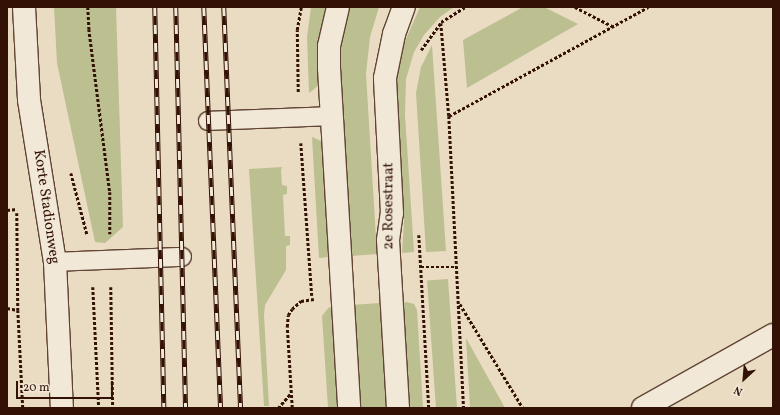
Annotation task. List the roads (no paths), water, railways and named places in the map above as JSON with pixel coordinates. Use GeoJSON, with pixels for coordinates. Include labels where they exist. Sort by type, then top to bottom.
{"type":"FeatureCollection","features":[{"type":"Feature","properties":{"kind":"main road","name":"Korte Stadionweg"},"geometry":{"type":"LineString","coordinates":[[24,7],[29,100],[55,262],[62,408]]}},
{"type":"Feature","properties":{"kind":"main road"},"geometry":{"type":"LineString","coordinates":[[338,7],[329,46],[331,116],[349,408]]}},
{"type":"Feature","properties":{"kind":"main road","name":"2e Rosestraat"},"geometry":{"type":"LineString","coordinates":[[398,408],[388,240],[392,213],[385,78],[394,34],[404,7]]}},
{"type":"Feature","properties":{"kind":"main road"},"geometry":{"type":"LineString","coordinates":[[643,408],[773,335]]}},
{"type":"Feature","properties":{"kind":"lane"},"geometry":{"type":"LineString","coordinates":[[208,121],[331,116]]}},
{"type":"Feature","properties":{"kind":"lane"},"geometry":{"type":"LineString","coordinates":[[55,262],[182,257]]}},
{"type":"Feature","properties":{"kind":"railway"},"geometry":{"type":"LineString","coordinates":[[155,7],[164,408]]}},
{"type":"Feature","properties":{"kind":"railway"},"geometry":{"type":"LineString","coordinates":[[176,7],[186,408]]}},
{"type":"Feature","properties":{"kind":"railway"},"geometry":{"type":"LineString","coordinates":[[204,7],[221,408]]}},
{"type":"Feature","properties":{"kind":"railway"},"geometry":{"type":"LineString","coordinates":[[224,7],[241,408]]}}]}
